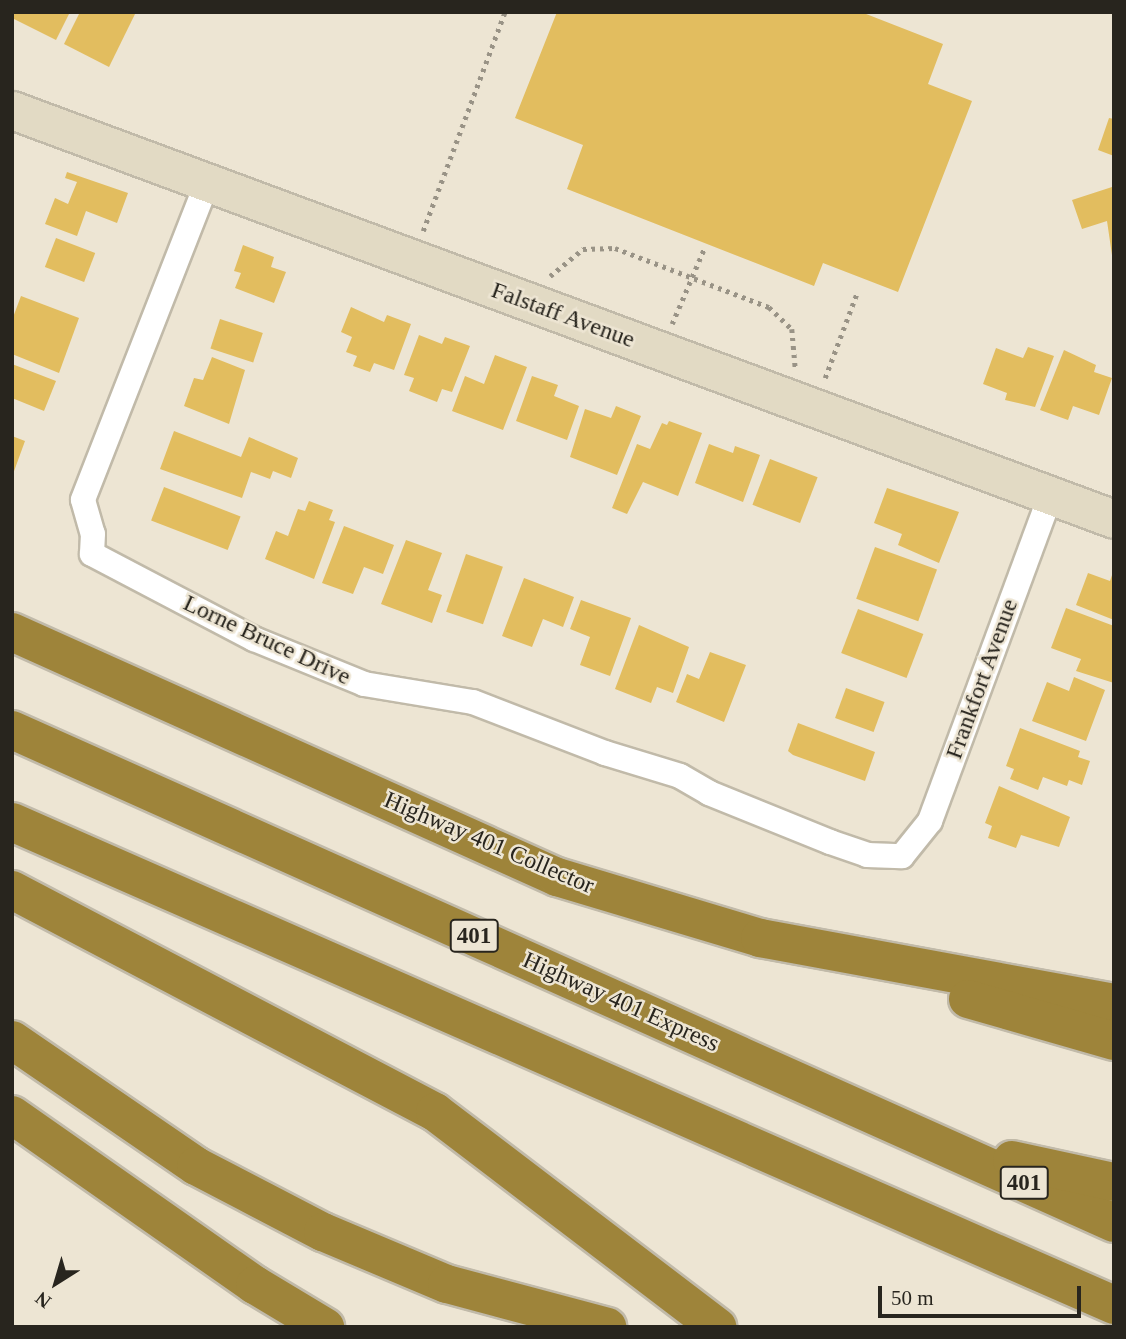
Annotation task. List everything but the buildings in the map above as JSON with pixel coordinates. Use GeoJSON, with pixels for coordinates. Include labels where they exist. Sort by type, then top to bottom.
{"type":"FeatureCollection","features":[{"type":"Feature","properties":{"kind":"highway","name":"Highway 401 Collector"},"geometry":{"type":"LineString","coordinates":[[12,632],[557,877],[760,939],[1114,1003]]}},
{"type":"Feature","properties":{"kind":"highway","name":"Highway 401 Express"},"geometry":{"type":"LineString","coordinates":[[12,730],[1114,1223]]}},
{"type":"Feature","properties":{"kind":"highway"},"geometry":{"type":"LineString","coordinates":[[12,822],[1114,1305]]}},
{"type":"Feature","properties":{"kind":"highway"},"geometry":{"type":"LineString","coordinates":[[12,890],[435,1112],[717,1327]]}},
{"type":"Feature","properties":{"kind":"highway"},"geometry":{"type":"LineString","coordinates":[[760,939],[1114,1041]]}},
{"type":"Feature","properties":{"kind":"highway"},"geometry":{"type":"LineString","coordinates":[[12,1040],[196,1166],[323,1232],[447,1284],[591,1323]]}},
{"type":"Feature","properties":{"kind":"highway"},"geometry":{"type":"LineString","coordinates":[[12,1115],[255,1285],[325,1327]]}},
{"type":"Feature","properties":{"kind":"highway"},"geometry":{"type":"LineString","coordinates":[[934,1143],[1114,1182]]}},
{"type":"Feature","properties":{"kind":"street","name":"Falstaff Avenue"},"geometry":{"type":"LineString","coordinates":[[12,110],[1114,519]]}},
{"type":"Feature","properties":{"kind":"street","name":"Lorne Bruce Drive"},"geometry":{"type":"LineString","coordinates":[[207,183],[83,500],[93,534],[92,554],[254,639],[364,684],[474,702],[593,749],[680,776],[709,793],[867,855],[902,856]]}},
{"type":"Feature","properties":{"kind":"street","name":"Frankfort Avenue"},"geometry":{"type":"LineString","coordinates":[[902,856],[930,821],[1050,496]]}},
{"type":"Feature","properties":{"kind":"path"},"geometry":{"type":"LineString","coordinates":[[423,231],[505,12]]}},
{"type":"Feature","properties":{"kind":"path"},"geometry":{"type":"LineString","coordinates":[[550,276],[583,249],[614,248],[769,307],[792,330],[795,367]]}},
{"type":"Feature","properties":{"kind":"path"},"geometry":{"type":"LineString","coordinates":[[672,325],[704,249]]}},
{"type":"Feature","properties":{"kind":"path"},"geometry":{"type":"LineString","coordinates":[[825,378],[857,293]]}}]}
